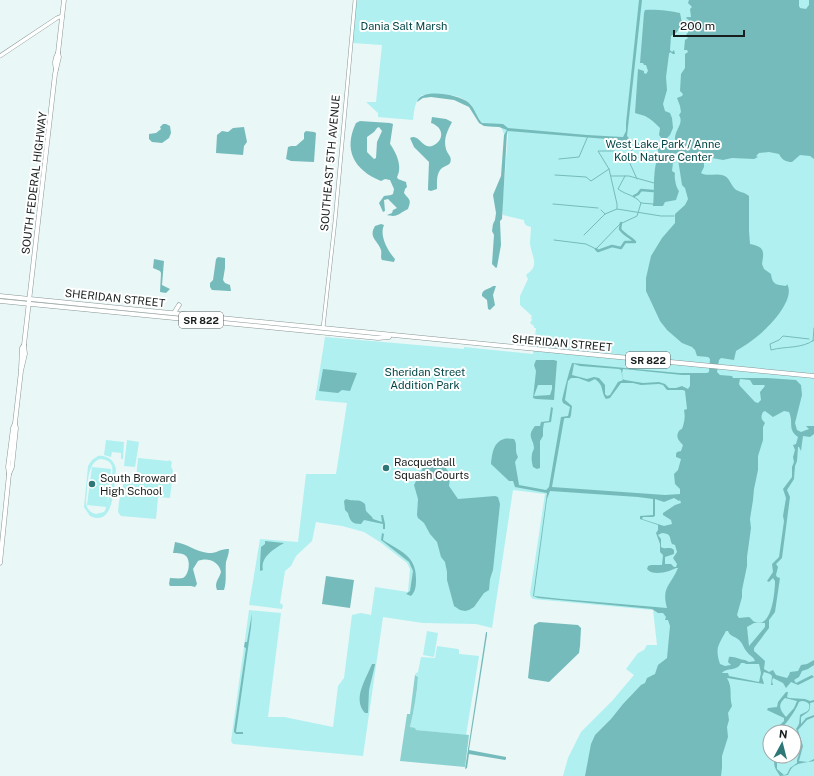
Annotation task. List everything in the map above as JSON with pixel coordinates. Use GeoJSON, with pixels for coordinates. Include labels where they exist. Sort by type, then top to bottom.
{"type":"FeatureCollection","features":[{"type":"Feature","properties":{"kind":"main road","name":"SOUTH FEDERAL HIGHWAY"},"geometry":{"type":"LineString","coordinates":[[5,512],[9,474],[13,460],[16,428],[15,423],[21,372],[25,354],[24,345],[56,70],[56,56],[58,53],[64,0]]}},
{"type":"Feature","properties":{"kind":"main road"},"geometry":{"type":"LineString","coordinates":[[0,56],[62,16]]}},
{"type":"Feature","properties":{"kind":"main road","name":"SHERIDAN STREET"},"geometry":{"type":"LineString","coordinates":[[0,296],[29,301],[218,322],[223,320],[250,323],[279,323],[395,336],[814,376]]}},
{"type":"Feature","properties":{"kind":"main road","name":"SHERIDAN STREET"},"geometry":{"type":"LineString","coordinates":[[0,301],[29,301],[174,313],[378,338],[395,336]]}},
{"type":"Feature","properties":{"kind":"main road"},"geometry":{"type":"LineString","coordinates":[[174,313],[179,305]]}},
{"type":"Feature","properties":{"kind":"main road"},"geometry":{"type":"LineString","coordinates":[[149,315],[154,314],[173,316],[179,314]]}},
{"type":"Feature","properties":{"kind":"main road"},"geometry":{"type":"LineString","coordinates":[[184,318],[188,316],[207,318],[214,317]]}},
{"type":"Feature","properties":{"kind":"main road"},"geometry":{"type":"LineString","coordinates":[[0,538],[5,512]]}},
{"type":"Feature","properties":{"kind":"main road"},"geometry":{"type":"LineString","coordinates":[[0,563],[5,512]]}},
{"type":"Feature","properties":{"kind":"street","name":"SOUTHEAST 5TH AVENUE"},"geometry":{"type":"LineString","coordinates":[[323,328],[335,221],[354,0]]}},
{"type":"Feature","properties":{"kind":"green space","name":"West Lake Park / Anne Kolb Nature Center"},"geometry":{"type":"Polygon","coordinates":[[[356,0],[814,0],[814,776],[563,776],[568,758],[581,732],[612,701],[634,675],[626,669],[638,653],[644,650],[647,645],[657,645],[653,610],[533,599],[530,594],[545,494],[513,490],[492,628],[476,624],[423,623],[383,617],[363,756],[233,744],[231,741],[249,610],[281,613],[268,717],[284,717],[333,727],[338,686],[344,678],[352,615],[361,613],[371,615],[375,587],[408,592],[410,569],[407,563],[380,542],[364,532],[342,526],[316,522],[312,541],[296,556],[291,566],[285,571],[280,603],[283,605],[282,609],[249,605],[260,539],[298,542],[306,474],[336,474],[347,403],[315,400],[325,337],[464,349],[464,347],[533,354],[536,328],[534,328],[534,326],[530,323],[532,316],[520,305],[520,296],[528,279],[526,275],[531,271],[534,264],[530,243],[531,227],[526,225],[524,220],[503,215],[502,210],[508,134],[504,134],[501,127],[485,126],[467,101],[451,95],[422,95],[416,103],[413,120],[378,117],[378,113],[366,102],[376,102],[382,45],[352,43],[356,0]]]}},
{"type":"Feature","properties":{"kind":"green space"},"geometry":{"type":"Polygon","coordinates":[[[106,440],[124,442],[123,459],[121,459],[121,453],[112,452],[111,457],[104,455],[106,440]]]}},
{"type":"Feature","properties":{"kind":"green space"},"geometry":{"type":"Polygon","coordinates":[[[127,440],[139,442],[135,467],[124,466],[127,440]]]}},
{"type":"Feature","properties":{"kind":"green space"},"geometry":{"type":"Polygon","coordinates":[[[98,456],[107,457],[114,463],[116,469],[112,503],[104,516],[98,518],[90,516],[84,507],[88,466],[92,460],[98,456]],[[102,459],[95,461],[88,477],[87,506],[90,511],[96,514],[104,512],[106,509],[112,475],[111,464],[102,459]]]}},
{"type":"Feature","properties":{"kind":"green space"},"geometry":{"type":"Polygon","coordinates":[[[138,458],[170,460],[172,463],[171,466],[173,471],[170,498],[158,497],[156,519],[121,516],[118,512],[125,478],[136,480],[138,458]]]}},
{"type":"Feature","properties":{"kind":"green space"},"geometry":{"type":"Polygon","coordinates":[[[92,467],[111,469],[107,507],[87,505],[92,467]]]}},
{"type":"Feature","properties":{"kind":"green space"},"geometry":{"type":"Polygon","coordinates":[[[427,631],[438,633],[434,657],[423,655],[427,631]]]}},
{"type":"Feature","properties":{"kind":"green space"},"geometry":{"type":"Polygon","coordinates":[[[437,646],[458,649],[459,654],[479,656],[466,735],[416,730],[410,727],[418,683],[418,677],[415,674],[418,672],[421,657],[435,658],[437,646]]]}},
{"type":"Feature","properties":{"kind":"shaded area"},"geometry":{"type":"Polygon","coordinates":[[[639,0],[642,0],[627,136],[638,143],[654,145],[662,143],[662,139],[659,135],[660,128],[647,117],[635,113],[638,69],[644,71],[646,74],[648,71],[646,65],[640,63],[645,10],[663,10],[680,13],[682,23],[687,26],[690,21],[686,18],[691,17],[690,9],[692,7],[688,3],[689,0],[799,0],[800,8],[806,9],[809,5],[809,0],[814,0],[814,159],[810,156],[800,155],[790,162],[783,159],[779,154],[769,152],[759,153],[756,156],[758,157],[754,159],[732,158],[723,160],[712,158],[707,155],[704,159],[704,167],[701,173],[706,175],[725,176],[735,189],[749,196],[750,244],[761,248],[763,253],[762,264],[764,269],[771,274],[772,280],[783,286],[786,286],[787,284],[789,290],[785,304],[775,319],[764,331],[736,351],[734,360],[721,358],[719,360],[717,372],[720,375],[732,376],[733,378],[796,380],[801,385],[802,395],[795,423],[797,430],[801,432],[809,429],[806,426],[814,426],[814,434],[810,437],[803,436],[801,451],[798,447],[794,479],[787,490],[790,497],[782,558],[776,564],[778,567],[776,575],[780,578],[775,612],[769,620],[769,628],[754,648],[754,651],[765,661],[764,669],[769,672],[773,670],[776,675],[787,678],[790,672],[798,671],[801,665],[807,664],[814,660],[814,665],[802,671],[799,677],[794,680],[796,683],[812,675],[814,677],[798,685],[791,682],[786,688],[783,683],[773,678],[773,685],[771,685],[772,676],[764,672],[762,677],[764,684],[727,678],[730,685],[732,706],[728,713],[728,737],[722,756],[721,776],[585,776],[591,744],[595,735],[641,685],[645,683],[647,678],[655,674],[658,665],[667,658],[670,626],[668,620],[665,620],[666,617],[663,613],[658,613],[652,609],[538,598],[533,596],[547,493],[515,487],[513,481],[509,481],[491,464],[494,449],[497,443],[505,439],[514,439],[518,457],[515,462],[519,485],[546,490],[549,487],[561,417],[568,416],[570,407],[563,403],[562,400],[572,363],[679,373],[709,372],[710,359],[708,357],[697,356],[692,347],[682,343],[667,330],[660,321],[646,291],[646,278],[651,256],[662,238],[675,223],[675,214],[685,205],[688,199],[685,188],[682,185],[677,153],[672,155],[669,153],[668,155],[675,163],[673,163],[672,171],[675,173],[679,191],[676,200],[665,202],[663,206],[653,206],[655,166],[659,156],[658,150],[619,140],[508,131],[502,219],[500,221],[501,245],[496,268],[492,264],[494,235],[492,231],[496,213],[493,195],[501,176],[504,135],[507,130],[499,127],[484,126],[479,123],[469,107],[454,100],[431,97],[423,98],[417,102],[420,97],[433,94],[457,97],[470,104],[482,123],[503,124],[508,128],[623,137],[626,131],[639,0]],[[679,28],[677,32],[671,36],[670,50],[672,52],[674,50],[675,54],[670,52],[669,54],[666,77],[667,90],[663,104],[665,111],[670,113],[673,128],[664,143],[676,148],[675,137],[681,121],[679,115],[681,112],[680,106],[677,98],[683,94],[680,91],[681,74],[685,68],[685,54],[688,52],[687,50],[684,50],[685,40],[688,38],[686,35],[689,31],[687,29],[679,28]],[[574,364],[572,375],[587,379],[594,377],[599,378],[605,385],[605,394],[607,396],[610,395],[618,382],[623,380],[621,370],[619,369],[580,366],[574,364]],[[623,369],[623,379],[643,383],[659,382],[665,384],[669,388],[682,386],[688,389],[690,386],[690,375],[623,369]],[[571,378],[568,381],[565,400],[572,406],[570,418],[564,419],[552,487],[665,495],[680,494],[680,489],[675,484],[674,474],[678,470],[681,459],[676,457],[676,454],[677,452],[681,451],[683,445],[677,435],[684,424],[684,410],[687,409],[685,391],[667,390],[663,385],[659,384],[641,385],[621,383],[610,398],[606,399],[600,384],[595,379],[589,382],[578,378],[571,378]],[[740,379],[740,386],[755,402],[758,403],[761,400],[760,392],[765,386],[753,385],[750,380],[740,379]],[[765,411],[763,412],[762,420],[765,423],[763,427],[763,440],[758,456],[758,470],[750,519],[751,528],[747,566],[742,597],[737,615],[739,618],[749,617],[753,621],[759,623],[764,621],[768,616],[773,601],[775,581],[773,578],[769,582],[767,581],[773,572],[772,564],[779,557],[786,498],[783,489],[792,477],[792,467],[794,462],[793,457],[795,450],[793,445],[796,444],[798,437],[793,431],[789,412],[784,411],[773,417],[765,411]],[[550,491],[547,499],[534,596],[667,608],[665,601],[666,591],[678,568],[657,573],[647,569],[648,566],[651,565],[662,565],[663,555],[660,552],[660,544],[656,533],[658,530],[658,525],[640,519],[640,516],[653,515],[653,499],[550,491]],[[674,498],[664,502],[655,499],[655,516],[643,517],[642,519],[664,526],[672,524],[671,520],[663,515],[663,513],[681,503],[680,500],[679,501],[674,498]],[[662,533],[658,535],[661,539],[661,547],[671,548],[674,550],[674,554],[665,557],[665,564],[671,564],[676,567],[677,564],[673,558],[677,552],[675,545],[672,544],[670,536],[667,534],[662,533]],[[754,623],[747,627],[749,646],[765,627],[765,623],[754,623]],[[726,631],[719,644],[718,654],[720,664],[725,666],[731,665],[728,662],[729,657],[749,662],[755,661],[740,641],[728,631],[726,631]],[[741,663],[735,669],[727,670],[722,673],[728,673],[729,676],[759,682],[761,673],[759,664],[741,663]]]}},
{"type":"Feature","properties":{"kind":"shaded area"},"geometry":{"type":"Polygon","coordinates":[[[432,117],[446,119],[452,122],[446,134],[445,141],[446,149],[451,161],[440,170],[437,178],[437,189],[431,191],[428,190],[429,162],[414,147],[410,138],[416,138],[429,146],[436,144],[441,138],[441,134],[438,128],[431,123],[432,117]]]}},
{"type":"Feature","properties":{"kind":"shaded area"},"geometry":{"type":"Polygon","coordinates":[[[360,121],[393,124],[390,144],[399,164],[399,173],[397,177],[398,179],[406,182],[407,187],[404,193],[410,201],[408,209],[398,215],[387,215],[392,213],[393,210],[397,208],[388,199],[384,200],[385,211],[383,212],[379,203],[384,196],[393,194],[394,189],[390,180],[385,179],[381,181],[372,176],[358,165],[354,158],[351,150],[351,142],[352,133],[356,123],[360,121]],[[379,127],[367,137],[367,152],[374,159],[376,158],[377,142],[382,131],[379,127]]]}},
{"type":"Feature","properties":{"kind":"shaded area"},"geometry":{"type":"Polygon","coordinates":[[[163,124],[170,126],[171,133],[169,138],[162,143],[152,142],[149,139],[149,134],[156,133],[161,129],[160,127],[163,124]]]}},
{"type":"Feature","properties":{"kind":"shaded area"},"geometry":{"type":"Polygon","coordinates":[[[244,127],[247,142],[244,146],[243,155],[216,153],[217,135],[222,131],[228,132],[233,128],[244,127]]]}},
{"type":"Feature","properties":{"kind":"shaded area"},"geometry":{"type":"Polygon","coordinates":[[[306,131],[316,133],[314,162],[291,161],[286,159],[288,147],[296,146],[304,139],[304,133],[306,131]]]}},
{"type":"Feature","properties":{"kind":"shaded area"},"geometry":{"type":"Polygon","coordinates":[[[381,224],[384,225],[383,238],[387,248],[395,259],[394,262],[382,260],[380,247],[374,239],[373,230],[375,226],[381,224]]]}},
{"type":"Feature","properties":{"kind":"shaded area"},"geometry":{"type":"Polygon","coordinates":[[[218,257],[225,258],[223,280],[225,283],[230,285],[231,291],[212,290],[210,287],[210,283],[213,280],[216,259],[218,257]]]}},
{"type":"Feature","properties":{"kind":"shaded area"},"geometry":{"type":"Polygon","coordinates":[[[154,259],[164,261],[162,285],[170,289],[166,293],[160,292],[161,273],[153,268],[154,259]]]}},
{"type":"Feature","properties":{"kind":"shaded area"},"geometry":{"type":"Polygon","coordinates":[[[496,286],[493,295],[495,305],[490,310],[488,309],[487,300],[482,296],[482,294],[484,291],[496,286]]]}},
{"type":"Feature","properties":{"kind":"shaded area"},"geometry":{"type":"Polygon","coordinates":[[[536,360],[557,361],[554,400],[533,398],[536,371],[534,365],[536,360]],[[538,385],[534,396],[550,395],[552,385],[538,385]]]}},
{"type":"Feature","properties":{"kind":"shaded area"},"geometry":{"type":"Polygon","coordinates":[[[323,369],[357,373],[350,391],[342,390],[338,393],[319,391],[323,369]]]}},
{"type":"Feature","properties":{"kind":"shaded area"},"geometry":{"type":"Polygon","coordinates":[[[551,407],[553,408],[551,422],[544,423],[543,436],[540,441],[540,468],[537,469],[533,467],[532,462],[534,445],[531,438],[531,433],[535,426],[540,426],[541,422],[549,421],[551,407]]]}},
{"type":"Feature","properties":{"kind":"shaded area"},"geometry":{"type":"Polygon","coordinates":[[[435,458],[442,463],[448,471],[450,478],[449,486],[458,499],[495,496],[498,497],[500,504],[493,570],[489,590],[484,593],[474,607],[465,611],[454,606],[447,580],[445,562],[441,557],[437,542],[417,515],[418,499],[414,485],[427,460],[435,458]]]}},
{"type":"Feature","properties":{"kind":"shaded area"},"geometry":{"type":"Polygon","coordinates":[[[346,499],[363,502],[365,504],[366,511],[373,519],[382,522],[381,515],[383,515],[385,529],[383,529],[383,524],[364,520],[361,524],[352,522],[345,510],[344,501],[346,499]]]}},
{"type":"Feature","properties":{"kind":"shaded area"},"geometry":{"type":"Polygon","coordinates":[[[382,533],[384,534],[383,540],[406,554],[413,564],[416,583],[415,590],[411,596],[406,594],[410,591],[413,571],[409,562],[381,540],[382,533]]]}},
{"type":"Feature","properties":{"kind":"shaded area"},"geometry":{"type":"Polygon","coordinates":[[[265,541],[284,543],[266,557],[263,570],[260,571],[261,547],[265,544],[265,541]]]}},
{"type":"Feature","properties":{"kind":"shaded area"},"geometry":{"type":"Polygon","coordinates":[[[175,542],[208,553],[229,549],[226,562],[224,590],[217,590],[216,587],[216,583],[221,572],[220,568],[212,561],[205,559],[198,561],[193,569],[197,584],[195,587],[170,586],[170,578],[183,578],[187,574],[189,568],[188,558],[185,555],[173,553],[175,542]]]}},
{"type":"Feature","properties":{"kind":"shaded area"},"geometry":{"type":"Polygon","coordinates":[[[326,576],[354,580],[350,608],[322,604],[326,576]]]}},
{"type":"Feature","properties":{"kind":"shaded area"},"geometry":{"type":"Polygon","coordinates":[[[252,613],[236,732],[243,732],[243,734],[236,734],[234,730],[246,648],[244,647],[245,642],[247,642],[252,613]]]}},
{"type":"Feature","properties":{"kind":"shaded area"},"geometry":{"type":"Polygon","coordinates":[[[539,622],[578,625],[581,628],[579,653],[549,682],[528,678],[534,625],[539,622]]]}},
{"type":"Feature","properties":{"kind":"shaded area"},"geometry":{"type":"Polygon","coordinates":[[[486,632],[487,635],[469,750],[506,757],[506,759],[469,754],[467,768],[465,769],[486,632]]]}},
{"type":"Feature","properties":{"kind":"shaded area"},"geometry":{"type":"Polygon","coordinates":[[[372,664],[375,665],[369,690],[368,713],[365,713],[361,707],[360,695],[361,689],[372,664]]]}},
{"type":"Feature","properties":{"kind":"shaded area"},"geometry":{"type":"Polygon","coordinates":[[[415,675],[418,677],[418,683],[410,727],[415,728],[416,730],[469,735],[465,767],[400,761],[407,714],[410,714],[415,675]]]}},
{"type":"Feature","properties":{"kind":"shaded area"},"geometry":{"type":"Polygon","coordinates":[[[786,692],[788,692],[787,697],[789,698],[805,699],[810,701],[814,700],[814,702],[810,703],[809,711],[801,717],[801,724],[799,724],[800,715],[809,709],[809,704],[805,702],[799,702],[785,724],[781,724],[784,721],[784,718],[767,710],[768,708],[777,707],[778,702],[786,692]],[[785,698],[780,705],[782,712],[786,717],[794,708],[797,701],[785,698]]]}},
{"type":"Feature","properties":{"kind":"shaded area"},"geometry":{"type":"Polygon","coordinates":[[[814,715],[814,717],[807,720],[802,726],[801,724],[806,718],[814,715]]]}},
{"type":"Feature","properties":{"kind":"shaded area"},"geometry":{"type":"Polygon","coordinates":[[[774,764],[777,764],[777,769],[784,775],[787,774],[790,768],[796,764],[799,764],[791,769],[788,775],[780,776],[774,764]]]}},
{"type":"Feature","properties":{"kind":"waterway"},"geometry":{"type":"LineString","coordinates":[[651,103],[649,106],[653,109],[651,113]]}},
{"type":"Feature","properties":{"kind":"waterway"},"geometry":{"type":"LineString","coordinates":[[559,159],[579,157],[588,136]]}},
{"type":"Feature","properties":{"kind":"waterway"},"geometry":{"type":"LineString","coordinates":[[636,144],[628,156],[628,159],[637,179]]}},
{"type":"Feature","properties":{"kind":"waterway"},"geometry":{"type":"LineString","coordinates":[[617,209],[609,169],[598,151],[614,151],[628,156],[656,160]]}},
{"type":"Feature","properties":{"kind":"waterway"},"geometry":{"type":"LineString","coordinates":[[555,175],[586,177],[591,181],[609,169]]}},
{"type":"Feature","properties":{"kind":"waterway"},"geometry":{"type":"LineString","coordinates":[[611,176],[629,176],[654,183]]}},
{"type":"Feature","properties":{"kind":"waterway"},"geometry":{"type":"LineString","coordinates":[[625,176],[618,189],[636,198],[641,203],[653,204]]}},
{"type":"Feature","properties":{"kind":"waterway"},"geometry":{"type":"LineString","coordinates":[[634,196],[641,190],[653,191]]}},
{"type":"Feature","properties":{"kind":"waterway"},"geometry":{"type":"LineString","coordinates":[[554,240],[586,244],[596,249],[620,224],[637,216],[641,203]]}},
{"type":"Feature","properties":{"kind":"waterway"},"geometry":{"type":"LineString","coordinates":[[553,204],[598,208]]}},
{"type":"Feature","properties":{"kind":"waterway"},"geometry":{"type":"LineString","coordinates":[[584,235],[605,214],[617,209],[661,216],[674,216]]}},
{"type":"Feature","properties":{"kind":"waterway"},"geometry":{"type":"LineString","coordinates":[[601,210],[605,214]]}},
{"type":"Feature","properties":{"kind":"waterway"},"geometry":{"type":"LineString","coordinates":[[596,249],[598,251],[612,246],[621,248],[625,242],[635,242],[620,229],[621,223]]}},
{"type":"Feature","properties":{"kind":"waterway"},"geometry":{"type":"LineString","coordinates":[[813,341],[814,328]]}},
{"type":"Feature","properties":{"kind":"waterway"},"geometry":{"type":"LineString","coordinates":[[809,339],[783,336],[779,340],[770,344],[771,350],[804,345],[814,340]]}},
{"type":"Feature","properties":{"kind":"place","name":"Racquetball Squash Courts"},"geometry":{"type":"Point","coordinates":[386,468]}},
{"type":"Feature","properties":{"kind":"place","name":"South Broward High School"},"geometry":{"type":"Point","coordinates":[92,484]}},
{"type":"Feature","properties":{"kind":"park label","name":"Dania Salt Marsh"},"geometry":{"type":"Point","coordinates":[404,26]}},
{"type":"Feature","properties":{"kind":"park label","name":"Sheridan Street Addition Park"},"geometry":{"type":"Point","coordinates":[425,378]}}]}
